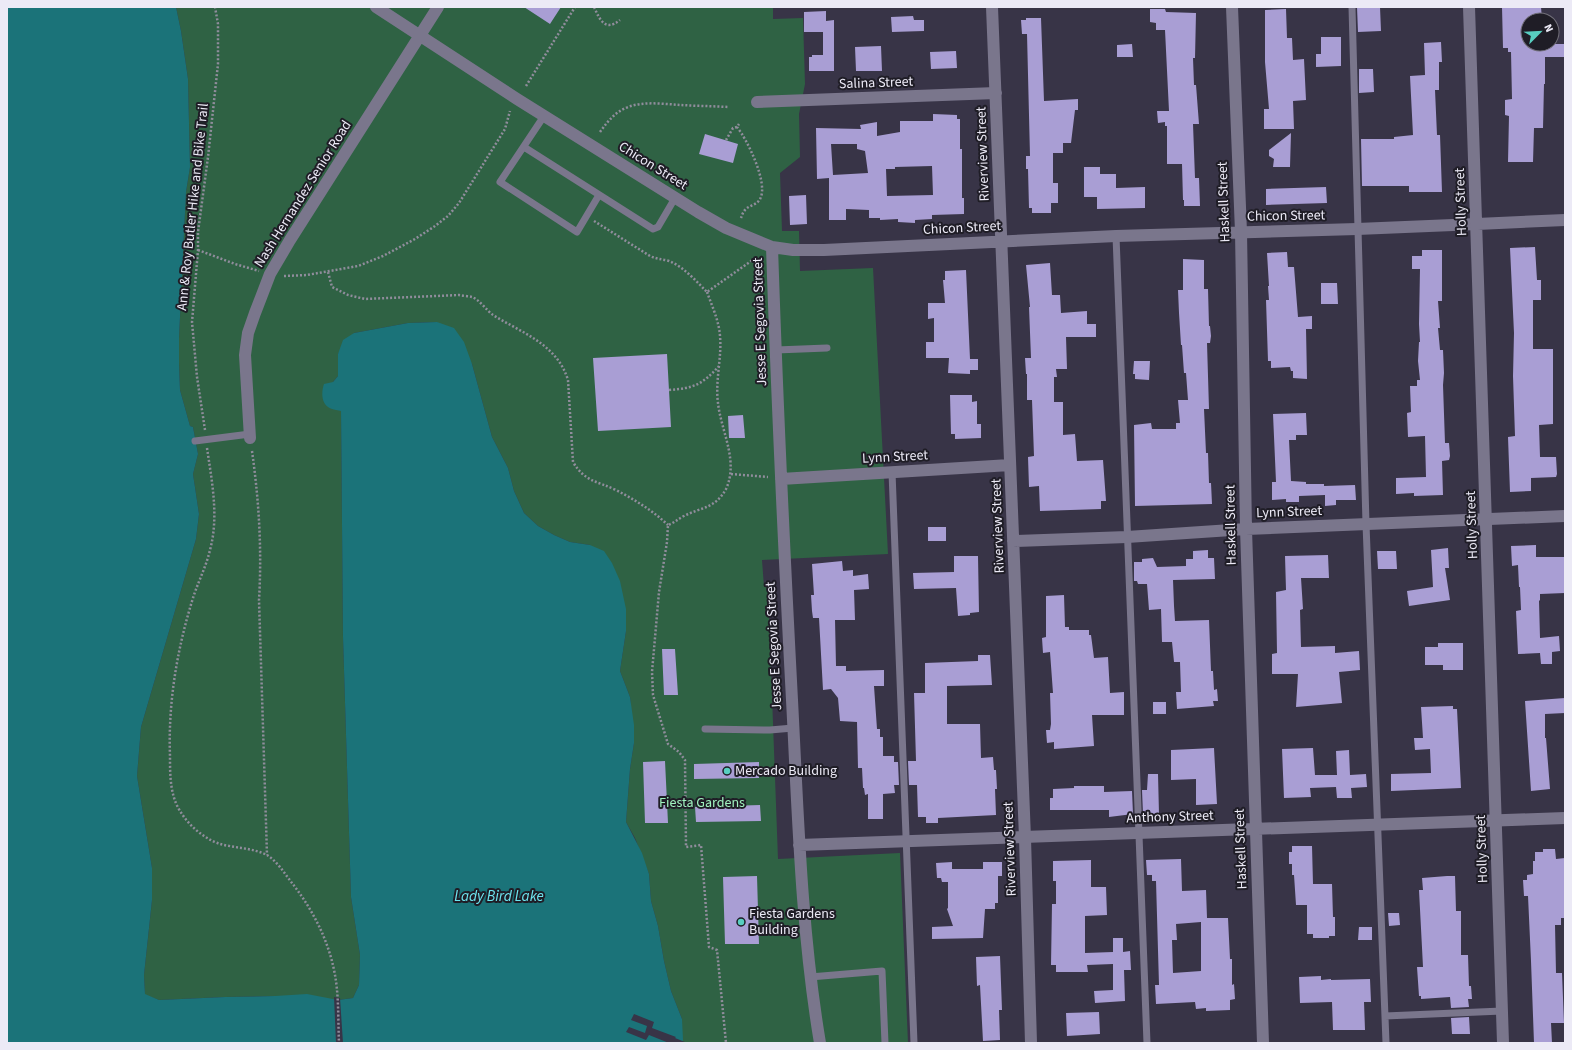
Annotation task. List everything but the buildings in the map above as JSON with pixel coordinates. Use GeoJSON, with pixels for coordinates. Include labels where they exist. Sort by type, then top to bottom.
{"type":"FeatureCollection","features":[{"type":"Feature","properties":{"kind":"street","name":"Chicon Street"},"geometry":{"type":"LineString","coordinates":[[376,7],[544,116],[675,198],[726,228],[772,247],[793,250],[824,250],[1116,236],[1357,229],[1565,220]]}},
{"type":"Feature","properties":{"kind":"street","name":"Nash Hernandez Senior Road"},"geometry":{"type":"LineString","coordinates":[[250,436],[245,355],[248,333],[270,274],[438,7]]}},
{"type":"Feature","properties":{"kind":"street","name":"Riverview Street"},"geometry":{"type":"LineString","coordinates":[[992,7],[1025,838],[1030,1043]]}},
{"type":"Feature","properties":{"kind":"street","name":"Haskell Street"},"geometry":{"type":"LineString","coordinates":[[1232,7],[1240,232],[1246,529],[1263,1043]]}},
{"type":"Feature","properties":{"kind":"street","name":"Holly Street"},"geometry":{"type":"LineString","coordinates":[[1469,7],[1503,1043]]}},
{"type":"Feature","properties":{"kind":"street","name":"Salina Street"},"geometry":{"type":"LineString","coordinates":[[757,102],[996,93]]}},
{"type":"Feature","properties":{"kind":"street","name":"Jesse E Segovia Street"},"geometry":{"type":"LineString","coordinates":[[772,247],[781,478],[799,846],[810,977],[820,1043]]}},
{"type":"Feature","properties":{"kind":"street","name":"Lynn Street"},"geometry":{"type":"LineString","coordinates":[[781,478],[1010,465]]}},
{"type":"Feature","properties":{"kind":"street","name":"Lynn Street"},"geometry":{"type":"LineString","coordinates":[[1013,541],[1128,537],[1246,529],[1565,516]]}},
{"type":"Feature","properties":{"kind":"street","name":"Anthony Street"},"geometry":{"type":"LineString","coordinates":[[799,846],[1565,818]]}},
{"type":"Feature","properties":{"kind":"lane"},"geometry":{"type":"LineString","coordinates":[[1352,7],[1366,524],[1386,1043]]}},
{"type":"Feature","properties":{"kind":"lane"},"geometry":{"type":"LineString","coordinates":[[544,116],[500,182],[577,232],[599,195]]}},
{"type":"Feature","properties":{"kind":"lane"},"geometry":{"type":"LineString","coordinates":[[524,147],[653,229],[658,227],[675,198]]}},
{"type":"Feature","properties":{"kind":"lane"},"geometry":{"type":"LineString","coordinates":[[1116,236],[1147,1043]]}},
{"type":"Feature","properties":{"kind":"lane"},"geometry":{"type":"LineString","coordinates":[[776,350],[827,348]]}},
{"type":"Feature","properties":{"kind":"lane"},"geometry":{"type":"LineString","coordinates":[[195,441],[250,436]]}},
{"type":"Feature","properties":{"kind":"lane"},"geometry":{"type":"LineString","coordinates":[[892,472],[914,1043]]}},
{"type":"Feature","properties":{"kind":"lane"},"geometry":{"type":"LineString","coordinates":[[705,729],[770,730],[793,728]]}},
{"type":"Feature","properties":{"kind":"lane"},"geometry":{"type":"LineString","coordinates":[[810,977],[882,971],[884,1043]]}},
{"type":"Feature","properties":{"kind":"lane"},"geometry":{"type":"LineString","coordinates":[[1385,1016],[1502,1010]]}},
{"type":"Feature","properties":{"kind":"path","name":"Ann & Roy Butler Hike and Bike Trail"},"geometry":{"type":"LineString","coordinates":[[215,7],[218,24],[218,64],[198,232],[192,322],[197,377],[214,494],[214,518],[210,550],[193,599],[175,667],[169,733],[171,774],[173,794],[179,809],[186,819],[203,835],[219,844],[267,855]]}},
{"type":"Feature","properties":{"kind":"path"},"geometry":{"type":"LineString","coordinates":[[526,86],[575,7]]}},
{"type":"Feature","properties":{"kind":"path"},"geometry":{"type":"LineString","coordinates":[[594,7],[601,20],[609,26],[614,25],[620,20]]}},
{"type":"Feature","properties":{"kind":"path"},"geometry":{"type":"LineString","coordinates":[[600,132],[611,117],[628,107],[641,104],[728,107]]}},
{"type":"Feature","properties":{"kind":"path"},"geometry":{"type":"LineString","coordinates":[[198,250],[235,264],[270,274],[286,276],[307,275],[358,266],[382,256],[415,239],[448,216],[460,203],[505,129],[510,111]]}},
{"type":"Feature","properties":{"kind":"path"},"geometry":{"type":"LineString","coordinates":[[726,140],[733,128],[737,127],[739,124]]}},
{"type":"Feature","properties":{"kind":"path"},"geometry":{"type":"LineString","coordinates":[[737,127],[753,156],[758,170],[762,192],[760,200],[746,209],[741,218]]}},
{"type":"Feature","properties":{"kind":"path"},"geometry":{"type":"LineString","coordinates":[[587,216],[650,256],[659,260],[668,261],[681,268],[707,292],[716,316],[720,336],[717,385],[718,402],[722,425],[729,446],[731,474],[725,489],[717,502],[706,508],[684,516],[668,525]]}},
{"type":"Feature","properties":{"kind":"path"},"geometry":{"type":"LineString","coordinates":[[707,292],[754,259]]}},
{"type":"Feature","properties":{"kind":"path"},"geometry":{"type":"LineString","coordinates":[[328,272],[332,287],[348,295],[365,299],[460,295],[473,297],[492,314],[539,341],[560,362],[568,380],[573,462],[585,477],[635,500],[651,510],[668,525]]}},
{"type":"Feature","properties":{"kind":"path"},"geometry":{"type":"LineString","coordinates":[[669,390],[685,389],[697,386],[705,381],[719,366]]}},
{"type":"Feature","properties":{"kind":"path"},"geometry":{"type":"LineString","coordinates":[[250,436],[258,489],[260,527],[261,564],[259,600],[267,855],[279,866],[310,908],[323,936],[335,975],[339,1043]]}},
{"type":"Feature","properties":{"kind":"path"},"geometry":{"type":"LineString","coordinates":[[731,474],[781,478]]}},
{"type":"Feature","properties":{"kind":"path"},"geometry":{"type":"LineString","coordinates":[[668,525],[667,542],[659,592],[652,672],[652,695],[668,744],[679,752],[685,760],[686,846],[701,845],[709,947],[717,950],[726,1043]]}},
{"type":"Feature","properties":{"kind":"green space","name":"Fiesta Gardens"},"geometry":{"type":"Polygon","coordinates":[[[176,7],[773,7],[773,19],[803,18],[805,84],[799,114],[800,157],[780,173],[782,231],[799,231],[800,271],[873,268],[888,554],[762,560],[764,587],[768,587],[778,859],[900,853],[908,1043],[682,1043],[682,1019],[671,991],[664,961],[658,926],[651,901],[649,874],[635,838],[626,822],[630,769],[634,743],[630,697],[620,671],[626,631],[590,545],[570,542],[554,535],[538,526],[524,513],[514,491],[508,468],[492,437],[472,364],[437,322],[408,323],[354,333],[338,354],[338,376],[333,382],[341,410],[343,637],[351,897],[360,955],[359,985],[353,998],[338,1000],[275,996],[159,1000],[145,995],[144,975],[152,900],[152,868],[137,776],[141,727],[196,539],[199,514],[193,474],[198,454],[193,427],[190,426],[180,390],[179,338],[186,192],[190,167],[188,79],[176,7]]]}},
{"type":"Feature","properties":{"kind":"water","name":"Lady Bird Lake"},"geometry":{"type":"Polygon","coordinates":[[[7,7],[176,7],[188,79],[190,167],[186,192],[179,363],[180,390],[190,426],[193,427],[198,454],[193,474],[199,514],[196,539],[141,727],[137,776],[152,868],[152,900],[144,975],[145,994],[159,1000],[307,994],[338,1000],[353,998],[359,985],[360,955],[351,897],[343,637],[341,411],[332,409],[326,405],[322,391],[324,384],[333,382],[338,376],[338,354],[343,340],[354,333],[408,323],[437,322],[454,328],[464,342],[472,364],[492,437],[508,468],[514,491],[524,513],[538,526],[554,535],[570,542],[590,545],[604,551],[612,563],[620,581],[626,609],[626,631],[620,671],[630,697],[634,725],[634,743],[630,769],[626,822],[642,853],[649,874],[651,901],[658,926],[664,961],[671,991],[682,1019],[682,1043],[7,1043],[7,7]]]}},
{"type":"Feature","properties":{"kind":"pier"},"geometry":{"type":"Polygon","coordinates":[[[334,997],[340,998],[343,1043],[336,1043],[334,997]]]}},
{"type":"Feature","properties":{"kind":"pier"},"geometry":{"type":"Polygon","coordinates":[[[634,1014],[654,1022],[652,1028],[685,1042],[669,1043],[649,1035],[646,1040],[626,1032],[629,1027],[645,1033],[647,1026],[631,1020],[634,1014]]]}},
{"type":"Feature","properties":{"kind":"place","name":"Mercado Building"},"geometry":{"type":"Point","coordinates":[727,771]}},
{"type":"Feature","properties":{"kind":"place","name":"Fiesta Gardens Building"},"geometry":{"type":"Point","coordinates":[741,922]}}]}
